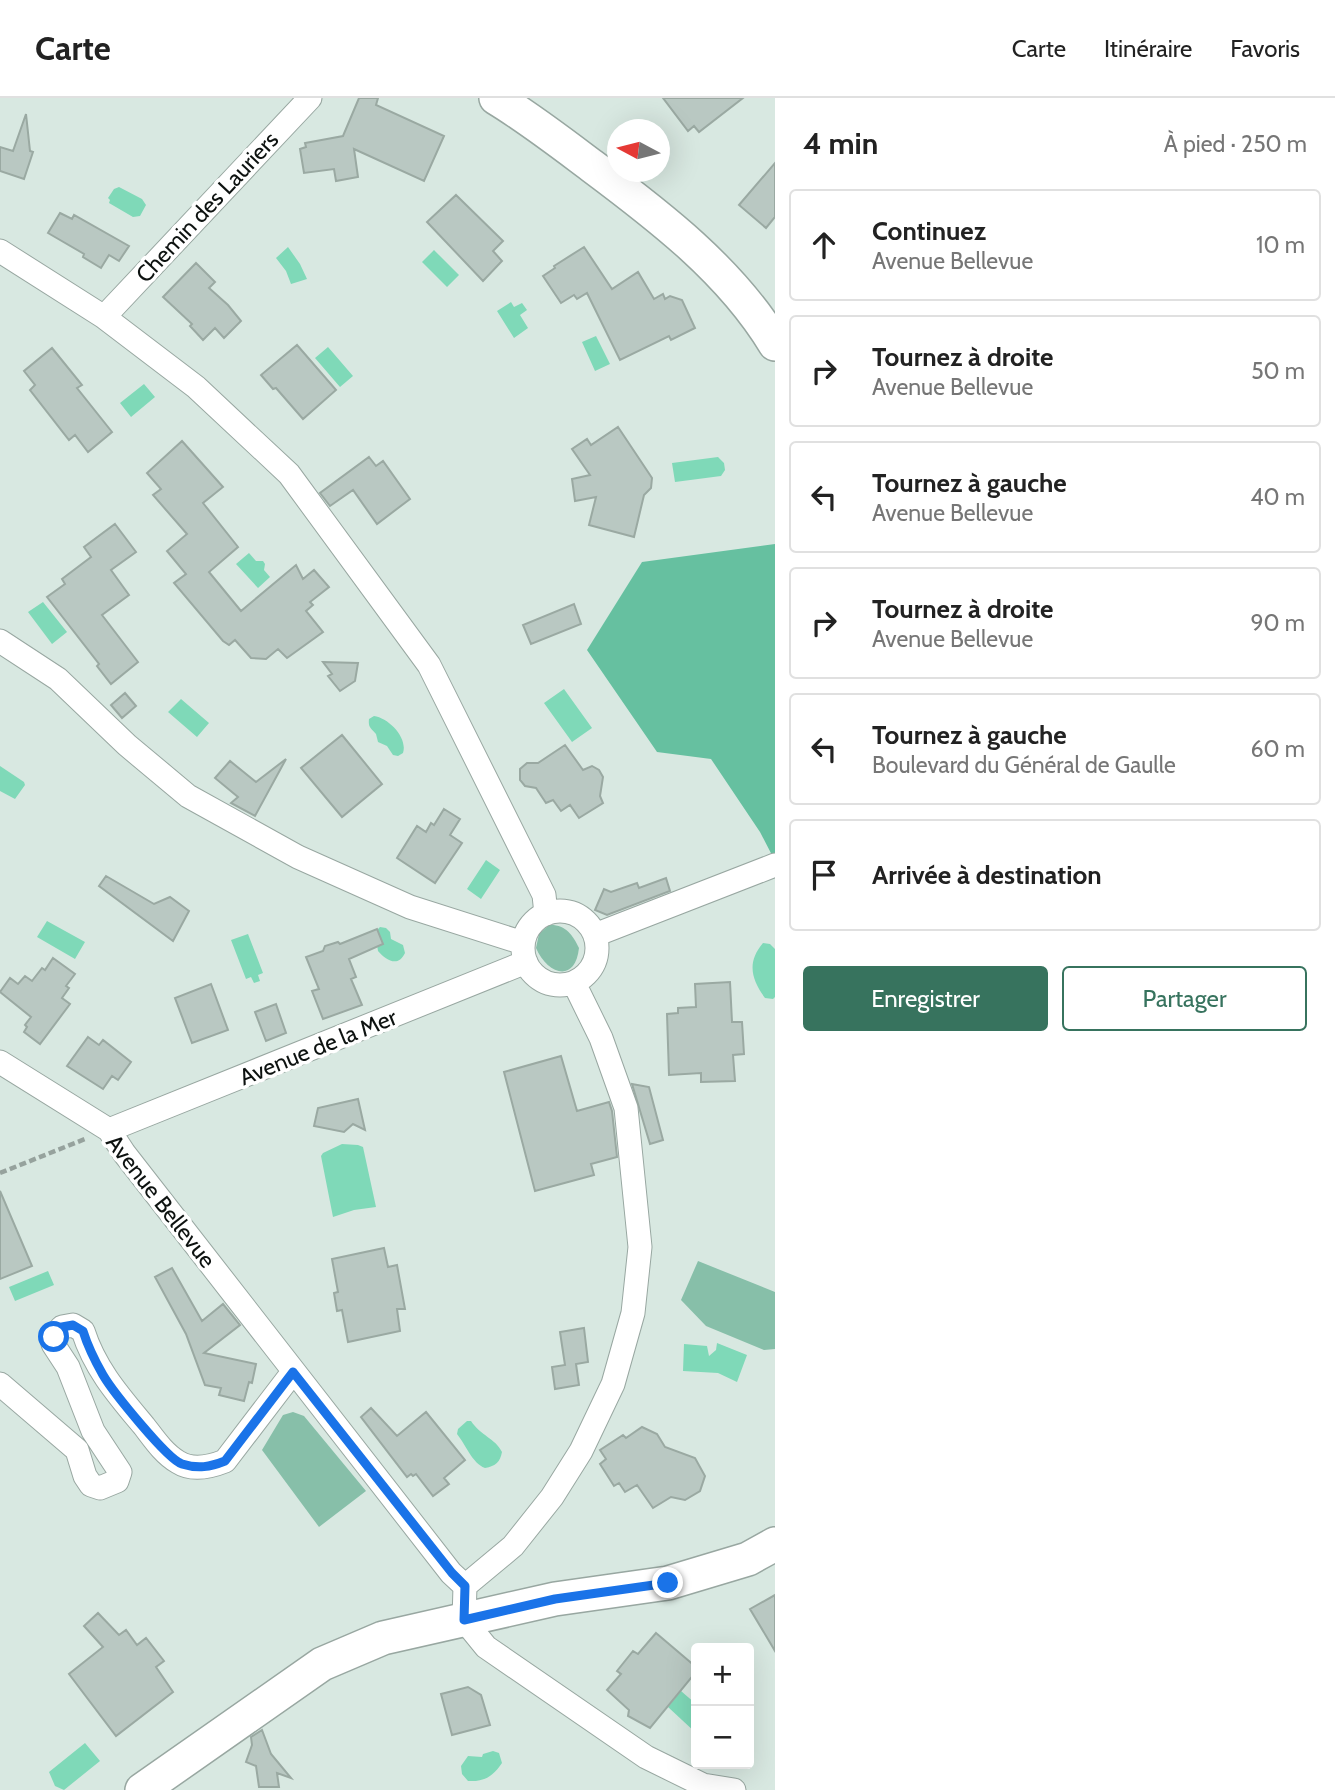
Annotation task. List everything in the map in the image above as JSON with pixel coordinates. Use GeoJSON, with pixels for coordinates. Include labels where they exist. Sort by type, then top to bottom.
{"type":"FeatureCollection","features":[{"type":"Feature","properties":{"kind":"street","name":"Chemin des Lauriers"},"geometry":{"type":"LineString","coordinates":[[104,317],[310,98]]}},
{"type":"Feature","properties":{"kind":"street"},"geometry":{"type":"LineString","coordinates":[[496,98],[524,115],[653,211],[720,274],[765,327],[775,344]]}},
{"type":"Feature","properties":{"kind":"street"},"geometry":{"type":"LineString","coordinates":[[0,251],[104,317],[196,387],[289,474],[429,665],[544,895],[547,914]]}},
{"type":"Feature","properties":{"kind":"street"},"geometry":{"type":"LineString","coordinates":[[0,641],[58,679],[127,745],[188,796],[298,857],[397,902],[525,953]]}},
{"type":"Feature","properties":{"kind":"street"},"geometry":{"type":"LineString","coordinates":[[595,935],[775,866]]}},
{"type":"Feature","properties":{"kind":"street"},"geometry":{"type":"LineString","coordinates":[[558,911],[570,912],[589,925],[595,935],[596,958],[584,977],[573,983],[551,984],[540,980],[531,972],[525,953],[528,931],[536,920],[558,911]]}},
{"type":"Feature","properties":{"kind":"street","name":"Avenue de la Mer"},"geometry":{"type":"LineString","coordinates":[[109,1130],[525,953]]}},
{"type":"Feature","properties":{"kind":"street"},"geometry":{"type":"LineString","coordinates":[[573,983],[601,1038],[626,1108],[640,1247],[633,1313],[613,1384],[581,1451],[552,1497],[513,1546],[465,1586],[464,1620],[486,1647],[646,1757],[703,1785],[734,1790]]}},
{"type":"Feature","properties":{"kind":"street","name":"Avenue Bellevue"},"geometry":{"type":"LineString","coordinates":[[0,1062],[109,1130],[293,1372],[465,1586]]}},
{"type":"Feature","properties":{"kind":"street"},"geometry":{"type":"LineString","coordinates":[[0,1384],[76,1450],[85,1476],[91,1485],[100,1488],[117,1481],[120,1472],[93,1431],[68,1367],[53,1344],[54,1337],[62,1327],[73,1325],[83,1331],[89,1349],[105,1378],[148,1431],[180,1464],[195,1467],[210,1467],[225,1461],[293,1372]]}},
{"type":"Feature","properties":{"kind":"street"},"geometry":{"type":"LineString","coordinates":[[142,1790],[322,1664],[383,1639],[555,1599],[668,1583],[748,1559],[775,1544]]}},
{"type":"Feature","properties":{"kind":"path"},"geometry":{"type":"LineString","coordinates":[[0,1173],[109,1130]]}},
{"type":"Feature","properties":{"kind":"shaded area"},"geometry":{"type":"Polygon","coordinates":[[[119,187],[142,199],[146,205],[140,216],[133,217],[109,203],[108,198],[114,189],[119,187]]]}},
{"type":"Feature","properties":{"kind":"shaded area"},"geometry":{"type":"Polygon","coordinates":[[[288,247],[307,279],[291,284],[286,271],[276,258],[288,247]]]}},
{"type":"Feature","properties":{"kind":"shaded area"},"geometry":{"type":"Polygon","coordinates":[[[434,250],[459,275],[447,287],[422,262],[434,250]]]}},
{"type":"Feature","properties":{"kind":"shaded area"},"geometry":{"type":"Polygon","coordinates":[[[511,302],[514,307],[522,303],[527,310],[520,315],[528,328],[514,338],[497,311],[511,302]]]}},
{"type":"Feature","properties":{"kind":"shaded area"},"geometry":{"type":"Polygon","coordinates":[[[596,336],[610,364],[595,371],[582,342],[596,336]]]}},
{"type":"Feature","properties":{"kind":"shaded area"},"geometry":{"type":"Polygon","coordinates":[[[328,347],[353,376],[340,387],[315,358],[328,347]]]}},
{"type":"Feature","properties":{"kind":"shaded area"},"geometry":{"type":"Polygon","coordinates":[[[144,384],[155,397],[131,417],[120,403],[144,384]]]}},
{"type":"Feature","properties":{"kind":"shaded area"},"geometry":{"type":"Polygon","coordinates":[[[718,457],[724,463],[725,470],[721,476],[675,482],[672,463],[718,457]]]}},
{"type":"Feature","properties":{"kind":"shaded area"},"geometry":{"type":"Polygon","coordinates":[[[775,544],[775,861],[760,832],[711,759],[657,752],[587,650],[642,562],[775,544]]]}},
{"type":"Feature","properties":{"kind":"shaded area"},"geometry":{"type":"Polygon","coordinates":[[[249,553],[256,561],[263,561],[264,570],[270,577],[258,588],[236,564],[249,553]]]}},
{"type":"Feature","properties":{"kind":"shaded area"},"geometry":{"type":"Polygon","coordinates":[[[43,602],[67,632],[52,644],[28,612],[43,602]]]}},
{"type":"Feature","properties":{"kind":"shaded area"},"geometry":{"type":"Polygon","coordinates":[[[564,689],[592,728],[572,742],[544,703],[564,689]]]}},
{"type":"Feature","properties":{"kind":"shaded area"},"geometry":{"type":"Polygon","coordinates":[[[181,699],[209,723],[197,737],[168,712],[181,699]]]}},
{"type":"Feature","properties":{"kind":"shaded area"},"geometry":{"type":"Polygon","coordinates":[[[374,716],[386,721],[400,735],[403,753],[393,755],[387,746],[378,742],[369,724],[369,719],[374,716]]]}},
{"type":"Feature","properties":{"kind":"shaded area"},"geometry":{"type":"Polygon","coordinates":[[[0,766],[24,782],[25,785],[15,799],[0,791],[0,766]]]}},
{"type":"Feature","properties":{"kind":"shaded area"},"geometry":{"type":"Polygon","coordinates":[[[486,860],[500,870],[481,899],[467,889],[486,860]]]}},
{"type":"Feature","properties":{"kind":"shaded area"},"geometry":{"type":"Polygon","coordinates":[[[47,921],[85,942],[75,959],[37,937],[47,921]]]}},
{"type":"Feature","properties":{"kind":"shaded area"},"geometry":{"type":"Polygon","coordinates":[[[549,925],[560,926],[568,931],[579,948],[572,967],[567,971],[553,969],[536,948],[539,934],[549,925]]]}},
{"type":"Feature","properties":{"kind":"shaded area"},"geometry":{"type":"Polygon","coordinates":[[[380,927],[386,928],[391,939],[403,945],[405,953],[399,960],[388,960],[378,951],[375,932],[380,927]]]}},
{"type":"Feature","properties":{"kind":"shaded area"},"geometry":{"type":"Polygon","coordinates":[[[248,934],[263,973],[258,975],[260,981],[254,983],[251,977],[246,979],[231,940],[248,934]]]}},
{"type":"Feature","properties":{"kind":"shaded area"},"geometry":{"type":"Polygon","coordinates":[[[763,943],[770,944],[775,949],[773,999],[765,998],[754,978],[754,958],[763,943]]]}},
{"type":"Feature","properties":{"kind":"shaded area"},"geometry":{"type":"Polygon","coordinates":[[[342,1144],[363,1147],[376,1207],[333,1217],[321,1156],[342,1144]]]}},
{"type":"Feature","properties":{"kind":"shaded area"},"geometry":{"type":"Polygon","coordinates":[[[698,1261],[775,1292],[775,1349],[764,1350],[706,1326],[681,1300],[698,1261]]]}},
{"type":"Feature","properties":{"kind":"shaded area"},"geometry":{"type":"Polygon","coordinates":[[[48,1271],[54,1285],[15,1301],[9,1287],[48,1271]]]}},
{"type":"Feature","properties":{"kind":"shaded area"},"geometry":{"type":"Polygon","coordinates":[[[717,1343],[747,1355],[737,1382],[718,1373],[683,1371],[684,1344],[707,1346],[709,1356],[716,1350],[717,1343]]]}},
{"type":"Feature","properties":{"kind":"shaded area"},"geometry":{"type":"Polygon","coordinates":[[[293,1412],[304,1416],[366,1491],[319,1527],[262,1450],[283,1415],[293,1412]]]}},
{"type":"Feature","properties":{"kind":"shaded area"},"geometry":{"type":"Polygon","coordinates":[[[471,1421],[499,1447],[502,1452],[495,1465],[485,1468],[480,1466],[457,1434],[458,1429],[471,1421]]]}},
{"type":"Feature","properties":{"kind":"shaded area"},"geometry":{"type":"Polygon","coordinates":[[[681,1691],[691,1700],[691,1728],[668,1707],[681,1691]]]}},
{"type":"Feature","properties":{"kind":"shaded area"},"geometry":{"type":"Polygon","coordinates":[[[85,1743],[100,1761],[64,1790],[55,1786],[49,1772],[85,1743]]]}},
{"type":"Feature","properties":{"kind":"shaded area"},"geometry":{"type":"Polygon","coordinates":[[[493,1751],[499,1753],[502,1763],[499,1768],[484,1779],[468,1781],[462,1774],[461,1766],[468,1756],[482,1757],[483,1754],[493,1751]]]}},
{"type":"Feature","properties":{"kind":"building"},"geometry":{"type":"Polygon","coordinates":[[[359,98],[378,98],[376,105],[444,136],[424,181],[354,149],[358,177],[336,181],[334,169],[304,173],[300,149],[306,147],[305,143],[343,136],[359,98]]]}},
{"type":"Feature","properties":{"kind":"building"},"geometry":{"type":"Polygon","coordinates":[[[663,98],[743,98],[699,132],[694,126],[688,131],[663,98]]]}},
{"type":"Feature","properties":{"kind":"building"},"geometry":{"type":"Polygon","coordinates":[[[26,114],[30,151],[33,152],[24,179],[0,171],[0,147],[13,151],[26,114]]]}},
{"type":"Feature","properties":{"kind":"building"},"geometry":{"type":"Polygon","coordinates":[[[775,163],[775,217],[766,228],[739,205],[775,163]]]}},
{"type":"Feature","properties":{"kind":"building"},"geometry":{"type":"Polygon","coordinates":[[[456,195],[503,241],[493,251],[502,261],[483,281],[427,222],[456,195]]]}},
{"type":"Feature","properties":{"kind":"building"},"geometry":{"type":"Polygon","coordinates":[[[60,213],[72,219],[74,215],[129,246],[119,261],[109,255],[101,268],[83,257],[84,254],[48,233],[60,213]]]}},
{"type":"Feature","properties":{"kind":"building"},"geometry":{"type":"Polygon","coordinates":[[[584,247],[612,289],[638,272],[654,299],[663,294],[665,299],[670,296],[682,300],[695,328],[671,340],[669,336],[620,360],[587,293],[577,299],[574,295],[561,303],[543,276],[584,247]]]}},
{"type":"Feature","properties":{"kind":"building"},"geometry":{"type":"Polygon","coordinates":[[[196,263],[215,282],[209,288],[241,321],[224,338],[215,328],[203,340],[190,326],[192,324],[163,297],[196,263]]]}},
{"type":"Feature","properties":{"kind":"building"},"geometry":{"type":"Polygon","coordinates":[[[297,345],[336,390],[303,419],[261,375],[297,345]]]}},
{"type":"Feature","properties":{"kind":"building"},"geometry":{"type":"Polygon","coordinates":[[[52,348],[82,385],[77,388],[112,432],[88,452],[75,435],[69,440],[30,390],[35,385],[24,371],[52,348]]]}},
{"type":"Feature","properties":{"kind":"building"},"geometry":{"type":"Polygon","coordinates":[[[618,427],[652,478],[651,488],[644,495],[634,537],[589,525],[596,497],[575,501],[572,479],[590,475],[572,449],[587,439],[591,445],[618,427]]]}},
{"type":"Feature","properties":{"kind":"building"},"geometry":{"type":"Polygon","coordinates":[[[182,441],[223,487],[203,503],[238,547],[209,572],[241,611],[296,565],[303,579],[314,570],[329,587],[310,602],[313,605],[306,611],[323,632],[287,658],[278,649],[266,659],[251,658],[235,640],[229,645],[174,583],[186,574],[167,551],[187,534],[153,495],[161,489],[147,473],[182,441]]]}},
{"type":"Feature","properties":{"kind":"building"},"geometry":{"type":"Polygon","coordinates":[[[369,457],[376,466],[383,461],[410,499],[377,524],[353,490],[330,506],[320,493],[369,457]]]}},
{"type":"Feature","properties":{"kind":"building"},"geometry":{"type":"Polygon","coordinates":[[[115,524],[136,552],[111,570],[129,595],[102,615],[138,662],[111,684],[97,666],[99,664],[47,597],[65,584],[62,579],[91,557],[84,547],[115,524]]]}},
{"type":"Feature","properties":{"kind":"building"},"geometry":{"type":"Polygon","coordinates":[[[574,604],[581,624],[531,644],[523,625],[574,604]]]}},
{"type":"Feature","properties":{"kind":"building"},"geometry":{"type":"Polygon","coordinates":[[[323,662],[358,663],[355,681],[340,691],[328,676],[332,674],[323,662]]]}},
{"type":"Feature","properties":{"kind":"building"},"geometry":{"type":"Polygon","coordinates":[[[125,693],[136,706],[122,718],[111,705],[125,693]]]}},
{"type":"Feature","properties":{"kind":"building"},"geometry":{"type":"Polygon","coordinates":[[[342,735],[382,784],[342,817],[301,768],[342,735]]]}},
{"type":"Feature","properties":{"kind":"building"},"geometry":{"type":"Polygon","coordinates":[[[565,745],[583,770],[592,766],[599,770],[603,777],[600,796],[603,803],[579,818],[570,805],[561,811],[553,800],[546,803],[536,788],[525,786],[520,780],[520,769],[527,763],[538,763],[565,745]]]}},
{"type":"Feature","properties":{"kind":"building"},"geometry":{"type":"Polygon","coordinates":[[[286,759],[255,816],[231,803],[238,797],[215,778],[230,761],[256,782],[286,759]]]}},
{"type":"Feature","properties":{"kind":"building"},"geometry":{"type":"Polygon","coordinates":[[[444,809],[460,819],[450,835],[462,843],[435,883],[397,858],[417,826],[426,832],[444,809]]]}},
{"type":"Feature","properties":{"kind":"building"},"geometry":{"type":"Polygon","coordinates":[[[106,876],[154,904],[170,897],[189,911],[173,941],[99,886],[106,876]]]}},
{"type":"Feature","properties":{"kind":"building"},"geometry":{"type":"Polygon","coordinates":[[[666,878],[670,891],[607,915],[595,910],[604,889],[611,892],[637,883],[639,888],[666,878]]]}},
{"type":"Feature","properties":{"kind":"building"},"geometry":{"type":"Polygon","coordinates":[[[377,929],[383,944],[349,959],[356,977],[351,979],[362,1005],[323,1019],[312,991],[319,989],[306,957],[323,951],[325,946],[338,942],[340,944],[377,929]]]}},
{"type":"Feature","properties":{"kind":"building"},"geometry":{"type":"Polygon","coordinates":[[[53,958],[75,974],[66,986],[69,988],[62,998],[70,1004],[40,1044],[24,1032],[31,1017],[0,992],[10,978],[18,984],[25,976],[32,981],[42,968],[45,970],[53,958]]]}},
{"type":"Feature","properties":{"kind":"building"},"geometry":{"type":"Polygon","coordinates":[[[730,982],[732,1022],[742,1022],[744,1054],[733,1055],[735,1081],[701,1082],[701,1073],[669,1075],[667,1014],[678,1013],[678,1008],[696,1007],[695,984],[730,982]]]}},
{"type":"Feature","properties":{"kind":"building"},"geometry":{"type":"Polygon","coordinates":[[[211,984],[228,1030],[192,1043],[175,998],[211,984]]]}},
{"type":"Feature","properties":{"kind":"building"},"geometry":{"type":"Polygon","coordinates":[[[276,1004],[286,1033],[266,1041],[255,1012],[276,1004]]]}},
{"type":"Feature","properties":{"kind":"building"},"geometry":{"type":"Polygon","coordinates":[[[88,1037],[99,1045],[103,1040],[131,1062],[118,1080],[112,1076],[103,1089],[67,1066],[88,1037]]]}},
{"type":"Feature","properties":{"kind":"building"},"geometry":{"type":"Polygon","coordinates":[[[561,1056],[577,1111],[609,1102],[617,1157],[591,1164],[594,1175],[535,1191],[504,1072],[561,1056]]]}},
{"type":"Feature","properties":{"kind":"building"},"geometry":{"type":"Polygon","coordinates":[[[632,1084],[649,1087],[663,1140],[650,1144],[632,1084]]]}},
{"type":"Feature","properties":{"kind":"building"},"geometry":{"type":"Polygon","coordinates":[[[358,1099],[365,1130],[353,1124],[344,1132],[314,1126],[318,1108],[358,1099]]]}},
{"type":"Feature","properties":{"kind":"building"},"geometry":{"type":"Polygon","coordinates":[[[0,1191],[32,1266],[0,1279],[0,1191]]]}},
{"type":"Feature","properties":{"kind":"building"},"geometry":{"type":"Polygon","coordinates":[[[384,1248],[388,1267],[397,1265],[405,1309],[397,1309],[400,1331],[348,1342],[342,1310],[337,1311],[334,1293],[338,1292],[332,1259],[384,1248]]]}},
{"type":"Feature","properties":{"kind":"building"},"geometry":{"type":"Polygon","coordinates":[[[172,1268],[202,1321],[223,1304],[240,1325],[204,1353],[256,1364],[244,1401],[219,1395],[221,1388],[205,1385],[186,1334],[155,1277],[172,1268]]]}},
{"type":"Feature","properties":{"kind":"building"},"geometry":{"type":"Polygon","coordinates":[[[584,1328],[588,1362],[576,1364],[579,1385],[555,1389],[552,1367],[565,1365],[560,1332],[584,1328]]]}},
{"type":"Feature","properties":{"kind":"building"},"geometry":{"type":"Polygon","coordinates":[[[371,1408],[397,1436],[426,1412],[465,1460],[444,1478],[449,1484],[433,1496],[416,1474],[407,1477],[361,1417],[371,1408]]]}},
{"type":"Feature","properties":{"kind":"building"},"geometry":{"type":"Polygon","coordinates":[[[642,1427],[657,1434],[665,1447],[695,1458],[705,1476],[700,1491],[685,1500],[671,1497],[653,1508],[637,1485],[625,1492],[619,1483],[614,1486],[600,1464],[606,1459],[600,1450],[623,1435],[626,1438],[642,1427]]]}},
{"type":"Feature","properties":{"kind":"building"},"geometry":{"type":"Polygon","coordinates":[[[775,1595],[775,1651],[750,1609],[775,1595]]]}},
{"type":"Feature","properties":{"kind":"building"},"geometry":{"type":"Polygon","coordinates":[[[98,1613],[119,1635],[126,1630],[137,1645],[146,1638],[164,1661],[156,1667],[173,1692],[116,1736],[69,1674],[103,1647],[84,1626],[98,1613]]]}},
{"type":"Feature","properties":{"kind":"building"},"geometry":{"type":"Polygon","coordinates":[[[656,1633],[691,1663],[691,1678],[650,1728],[628,1716],[629,1710],[607,1690],[621,1674],[617,1671],[633,1651],[638,1654],[656,1633]]]}},
{"type":"Feature","properties":{"kind":"building"},"geometry":{"type":"Polygon","coordinates":[[[468,1687],[481,1695],[490,1725],[452,1735],[441,1694],[468,1687]]]}},
{"type":"Feature","properties":{"kind":"building"},"geometry":{"type":"Polygon","coordinates":[[[262,1730],[271,1754],[291,1778],[277,1773],[279,1787],[259,1787],[256,1766],[246,1762],[252,1745],[251,1737],[262,1730]]]}},
{"type":"Feature","properties":{"kind":"route"},"geometry":{"type":"LineString","coordinates":[[54,1337],[62,1327],[73,1325],[83,1331],[89,1349],[105,1378],[166,1452],[180,1464],[195,1467],[210,1467],[225,1461],[293,1372],[465,1586],[464,1620],[555,1599],[668,1583]]}}]}
